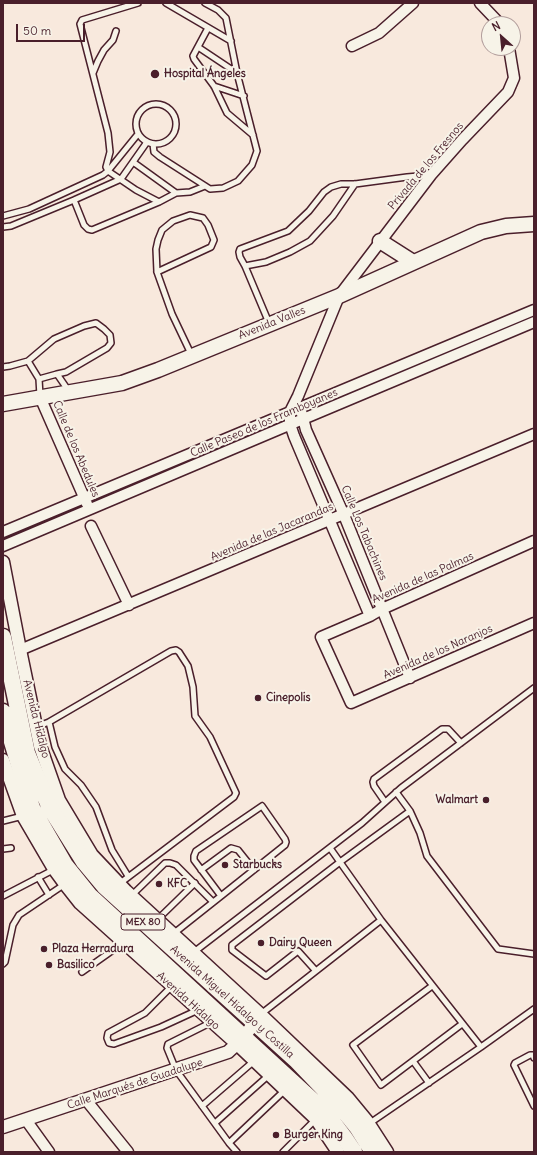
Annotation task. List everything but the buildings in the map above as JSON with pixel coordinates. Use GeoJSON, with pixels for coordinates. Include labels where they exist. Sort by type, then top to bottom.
{"type":"FeatureCollection","features":[{"type":"Feature","properties":{"kind":"main road","name":"Avenida Valles"},"geometry":{"type":"LineString","coordinates":[[3,404],[122,383],[339,296],[481,232],[506,226],[534,224]]}},
{"type":"Feature","properties":{"kind":"main road"},"geometry":{"type":"LineString","coordinates":[[380,241],[413,262]]}},
{"type":"Feature","properties":{"kind":"main road","name":"Avenida Miguel Hidalgo y Costilla"},"geometry":{"type":"LineString","coordinates":[[3,637],[27,753],[49,806],[88,859],[104,886],[257,1018],[341,1107],[357,1127],[372,1152]]}},
{"type":"Feature","properties":{"kind":"main road","name":"Avenida Miguel Hidalgo y Costilla"},"geometry":{"type":"LineString","coordinates":[[3,712],[32,808],[65,865],[70,881],[90,896],[240,1041],[325,1112],[354,1152]]}},
{"type":"Feature","properties":{"kind":"street"},"geometry":{"type":"LineString","coordinates":[[352,46],[379,33],[413,3]]}},
{"type":"Feature","properties":{"kind":"street"},"geometry":{"type":"LineString","coordinates":[[480,3],[492,16]]}},
{"type":"Feature","properties":{"kind":"street","name":"Privada de los Fresnos"},"geometry":{"type":"LineString","coordinates":[[339,296],[431,175],[508,92],[514,78],[510,56]]}},
{"type":"Feature","properties":{"kind":"street"},"geometry":{"type":"LineString","coordinates":[[339,296],[290,412],[290,424],[370,616]]}},
{"type":"Feature","properties":{"kind":"street","name":"Calle Paseo de los Framboyanes"},"geometry":{"type":"LineString","coordinates":[[3,532],[534,310]]}},
{"type":"Feature","properties":{"kind":"street","name":"Calle Paseo de los Framboyanes"},"geometry":{"type":"LineString","coordinates":[[3,546],[534,322]]}},
{"type":"Feature","properties":{"kind":"street","name":"Calle Los Tabachines"},"geometry":{"type":"LineString","coordinates":[[298,396],[302,419],[344,515],[410,678]]}},
{"type":"Feature","properties":{"kind":"street","name":"Calle de los Abedules"},"geometry":{"type":"LineString","coordinates":[[40,397],[89,510]]}},
{"type":"Feature","properties":{"kind":"street","name":"Avenida de las Jacarandas"},"geometry":{"type":"LineString","coordinates":[[20,650],[534,434]]}},
{"type":"Feature","properties":{"kind":"street"},"geometry":{"type":"LineString","coordinates":[[31,520],[37,532]]}},
{"type":"Feature","properties":{"kind":"street"},"geometry":{"type":"LineString","coordinates":[[91,526],[129,605]]}},
{"type":"Feature","properties":{"kind":"street","name":"Avenida de las Palmas"},"geometry":{"type":"LineString","coordinates":[[351,703],[321,636],[370,616],[382,609],[534,542]]}},
{"type":"Feature","properties":{"kind":"street","name":"Avenida Hidalgo"},"geometry":{"type":"LineString","coordinates":[[3,562],[40,746],[59,800],[88,859],[119,884],[193,953],[257,1018],[348,1098],[369,1124],[386,1152]]}},
{"type":"Feature","properties":{"kind":"street","name":"Avenida de los Naranjos"},"geometry":{"type":"LineString","coordinates":[[351,703],[534,623]]}},
{"type":"Feature","properties":{"kind":"street","name":"Avenida Hidalgo"},"geometry":{"type":"LineString","coordinates":[[3,760],[23,816],[54,869],[70,881],[80,903],[198,1010],[212,1022],[240,1041],[254,1061],[316,1119],[338,1152]]}},
{"type":"Feature","properties":{"kind":"street","name":"Calle Marqués de Guadalupe"},"geometry":{"type":"LineString","coordinates":[[3,1127],[228,1052],[240,1041],[257,1018]]}},
{"type":"Feature","properties":{"kind":"street"},"geometry":{"type":"LineString","coordinates":[[86,1100],[128,1152]]}},
{"type":"Feature","properties":{"kind":"street"},"geometry":{"type":"LineString","coordinates":[[26,1120],[49,1152]]}},
{"type":"Feature","properties":{"kind":"lane"},"geometry":{"type":"LineString","coordinates":[[138,3],[82,20],[80,24],[108,133],[110,152],[106,167],[108,171],[136,190],[159,202]]}},
{"type":"Feature","properties":{"kind":"lane"},"geometry":{"type":"LineString","coordinates":[[166,3],[231,42]]}},
{"type":"Feature","properties":{"kind":"lane"},"geometry":{"type":"LineString","coordinates":[[153,144],[154,152],[160,157],[210,189],[223,188],[238,181],[252,165],[257,151],[237,73],[226,18],[222,13],[205,3]]}},
{"type":"Feature","properties":{"kind":"lane"},"geometry":{"type":"LineString","coordinates":[[208,28],[193,56],[194,59],[214,86],[227,113],[254,136]]}},
{"type":"Feature","properties":{"kind":"lane"},"geometry":{"type":"LineString","coordinates":[[93,73],[104,50],[113,40],[116,31]]}},
{"type":"Feature","properties":{"kind":"lane"},"geometry":{"type":"LineString","coordinates":[[198,47],[237,73]]}},
{"type":"Feature","properties":{"kind":"lane"},"geometry":{"type":"LineString","coordinates":[[214,86],[244,96]]}},
{"type":"Feature","properties":{"kind":"lane"},"geometry":{"type":"LineString","coordinates":[[154,103],[167,106],[176,117],[177,124],[172,137],[160,144],[146,142],[138,134],[136,121],[138,114],[148,105],[154,103]]}},
{"type":"Feature","properties":{"kind":"lane"},"geometry":{"type":"LineString","coordinates":[[3,216],[30,209],[103,175],[108,171],[138,134]]}},
{"type":"Feature","properties":{"kind":"lane"},"geometry":{"type":"LineString","coordinates":[[3,227],[11,226],[121,179],[146,142]]}},
{"type":"Feature","properties":{"kind":"lane"},"geometry":{"type":"LineString","coordinates":[[133,162],[176,193]]}},
{"type":"Feature","properties":{"kind":"lane"},"geometry":{"type":"LineString","coordinates":[[270,324],[240,257],[240,249],[288,231],[310,211],[324,192],[331,187],[341,184],[355,184],[406,176],[431,175]]}},
{"type":"Feature","properties":{"kind":"lane"},"geometry":{"type":"LineString","coordinates":[[245,266],[266,262],[290,252],[310,241],[333,216],[355,184]]}},
{"type":"Feature","properties":{"kind":"lane"},"geometry":{"type":"LineString","coordinates":[[74,200],[84,225],[88,229],[92,230],[159,202],[176,193],[190,192],[205,186]]}},
{"type":"Feature","properties":{"kind":"lane"},"geometry":{"type":"LineString","coordinates":[[158,272],[211,247],[214,240],[208,224],[203,218],[190,215],[173,221],[162,230],[156,249],[158,272],[172,314],[192,356]]}},
{"type":"Feature","properties":{"kind":"lane"},"geometry":{"type":"LineString","coordinates":[[3,367],[28,361],[54,339],[84,326],[96,323],[110,335],[111,343],[107,348],[66,372],[39,379]]}},
{"type":"Feature","properties":{"kind":"lane"},"geometry":{"type":"LineString","coordinates":[[28,361],[39,379],[40,397]]}},
{"type":"Feature","properties":{"kind":"lane"},"geometry":{"type":"LineString","coordinates":[[57,374],[70,393]]}},
{"type":"Feature","properties":{"kind":"lane"},"geometry":{"type":"LineString","coordinates":[[36,727],[49,722],[171,651],[176,650],[179,652],[188,666],[193,687],[195,716],[210,737],[236,792],[234,797],[119,884]]}},
{"type":"Feature","properties":{"kind":"lane"},"geometry":{"type":"LineString","coordinates":[[193,953],[330,848],[396,792],[534,688]]}},
{"type":"Feature","properties":{"kind":"lane"},"geometry":{"type":"LineString","coordinates":[[49,722],[55,747],[66,769],[81,785],[96,808],[112,850],[128,876]]}},
{"type":"Feature","properties":{"kind":"lane"},"geometry":{"type":"LineString","coordinates":[[385,802],[374,786],[374,779],[442,729],[448,729],[461,743]]}},
{"type":"Feature","properties":{"kind":"lane"},"geometry":{"type":"LineString","coordinates":[[396,792],[410,811],[420,833],[427,856],[498,949],[534,954]]}},
{"type":"Feature","properties":{"kind":"lane"},"geometry":{"type":"LineString","coordinates":[[173,935],[285,845],[286,842],[262,806],[196,851],[194,860],[221,896]]}},
{"type":"Feature","properties":{"kind":"lane"},"geometry":{"type":"LineString","coordinates":[[316,971],[298,951],[266,976],[232,950],[232,945],[340,862],[410,811]]}},
{"type":"Feature","properties":{"kind":"lane"},"geometry":{"type":"LineString","coordinates":[[3,821],[23,816]]}},
{"type":"Feature","properties":{"kind":"lane"},"geometry":{"type":"LineString","coordinates":[[3,848],[11,848]]}},
{"type":"Feature","properties":{"kind":"lane"},"geometry":{"type":"LineString","coordinates":[[201,870],[231,848],[238,850],[254,870]]}},
{"type":"Feature","properties":{"kind":"lane"},"geometry":{"type":"LineString","coordinates":[[330,848],[381,920],[481,1047]]}},
{"type":"Feature","properties":{"kind":"lane"},"geometry":{"type":"LineString","coordinates":[[131,896],[165,863],[170,863],[176,865],[213,902]]}},
{"type":"Feature","properties":{"kind":"lane"},"geometry":{"type":"LineString","coordinates":[[3,896],[54,869]]}},
{"type":"Feature","properties":{"kind":"lane"},"geometry":{"type":"LineString","coordinates":[[38,878],[49,895]]}},
{"type":"Feature","properties":{"kind":"lane"},"geometry":{"type":"LineString","coordinates":[[3,964],[5,962],[13,925],[19,915],[70,881]]}},
{"type":"Feature","properties":{"kind":"lane"},"geometry":{"type":"LineString","coordinates":[[157,920],[195,883]]}},
{"type":"Feature","properties":{"kind":"lane"},"geometry":{"type":"LineString","coordinates":[[257,1018],[381,920]]}},
{"type":"Feature","properties":{"kind":"lane"},"geometry":{"type":"LineString","coordinates":[[82,972],[124,943]]}},
{"type":"Feature","properties":{"kind":"lane"},"geometry":{"type":"LineString","coordinates":[[172,986],[145,1013],[108,1033],[107,1038],[109,1043],[114,1044],[161,1027],[198,1010]]}},
{"type":"Feature","properties":{"kind":"lane"},"geometry":{"type":"LineString","coordinates":[[432,986],[353,1045],[381,1085],[462,1024]]}},
{"type":"Feature","properties":{"kind":"lane"},"geometry":{"type":"LineString","coordinates":[[369,1124],[534,1009]]}},
{"type":"Feature","properties":{"kind":"lane"},"geometry":{"type":"LineString","coordinates":[[212,1022],[168,1044],[167,1048],[176,1070],[237,1152]]}},
{"type":"Feature","properties":{"kind":"lane"},"geometry":{"type":"LineString","coordinates":[[534,1058],[533,1055],[530,1055],[514,1065],[534,1106]]}},
{"type":"Feature","properties":{"kind":"lane"},"geometry":{"type":"LineString","coordinates":[[202,1106],[254,1061]]}},
{"type":"Feature","properties":{"kind":"lane"},"geometry":{"type":"LineString","coordinates":[[413,1061],[429,1083]]}},
{"type":"Feature","properties":{"kind":"lane"},"geometry":{"type":"LineString","coordinates":[[215,1123],[269,1075]]}},
{"type":"Feature","properties":{"kind":"lane"},"geometry":{"type":"LineString","coordinates":[[229,1143],[285,1090]]}},
{"type":"Feature","properties":{"kind":"lane"},"geometry":{"type":"LineString","coordinates":[[283,1152],[316,1119]]}},
{"type":"Feature","properties":{"kind":"place","name":"Hospital Ángeles"},"geometry":{"type":"Point","coordinates":[155,74]}},
{"type":"Feature","properties":{"kind":"place","name":"Cinepolis"},"geometry":{"type":"Point","coordinates":[258,698]}},
{"type":"Feature","properties":{"kind":"place","name":"Walmart"},"geometry":{"type":"Point","coordinates":[486,800]}},
{"type":"Feature","properties":{"kind":"place","name":"Starbucks"},"geometry":{"type":"Point","coordinates":[225,865]}},
{"type":"Feature","properties":{"kind":"place","name":"KFC"},"geometry":{"type":"Point","coordinates":[159,884]}},
{"type":"Feature","properties":{"kind":"place","name":"Dairy Queen"},"geometry":{"type":"Point","coordinates":[261,943]}},
{"type":"Feature","properties":{"kind":"place","name":"Plaza Herradura"},"geometry":{"type":"Point","coordinates":[44,949]}},
{"type":"Feature","properties":{"kind":"place","name":"Basilico"},"geometry":{"type":"Point","coordinates":[49,965]}},
{"type":"Feature","properties":{"kind":"place","name":"Burger King"},"geometry":{"type":"Point","coordinates":[276,1135]}}]}
